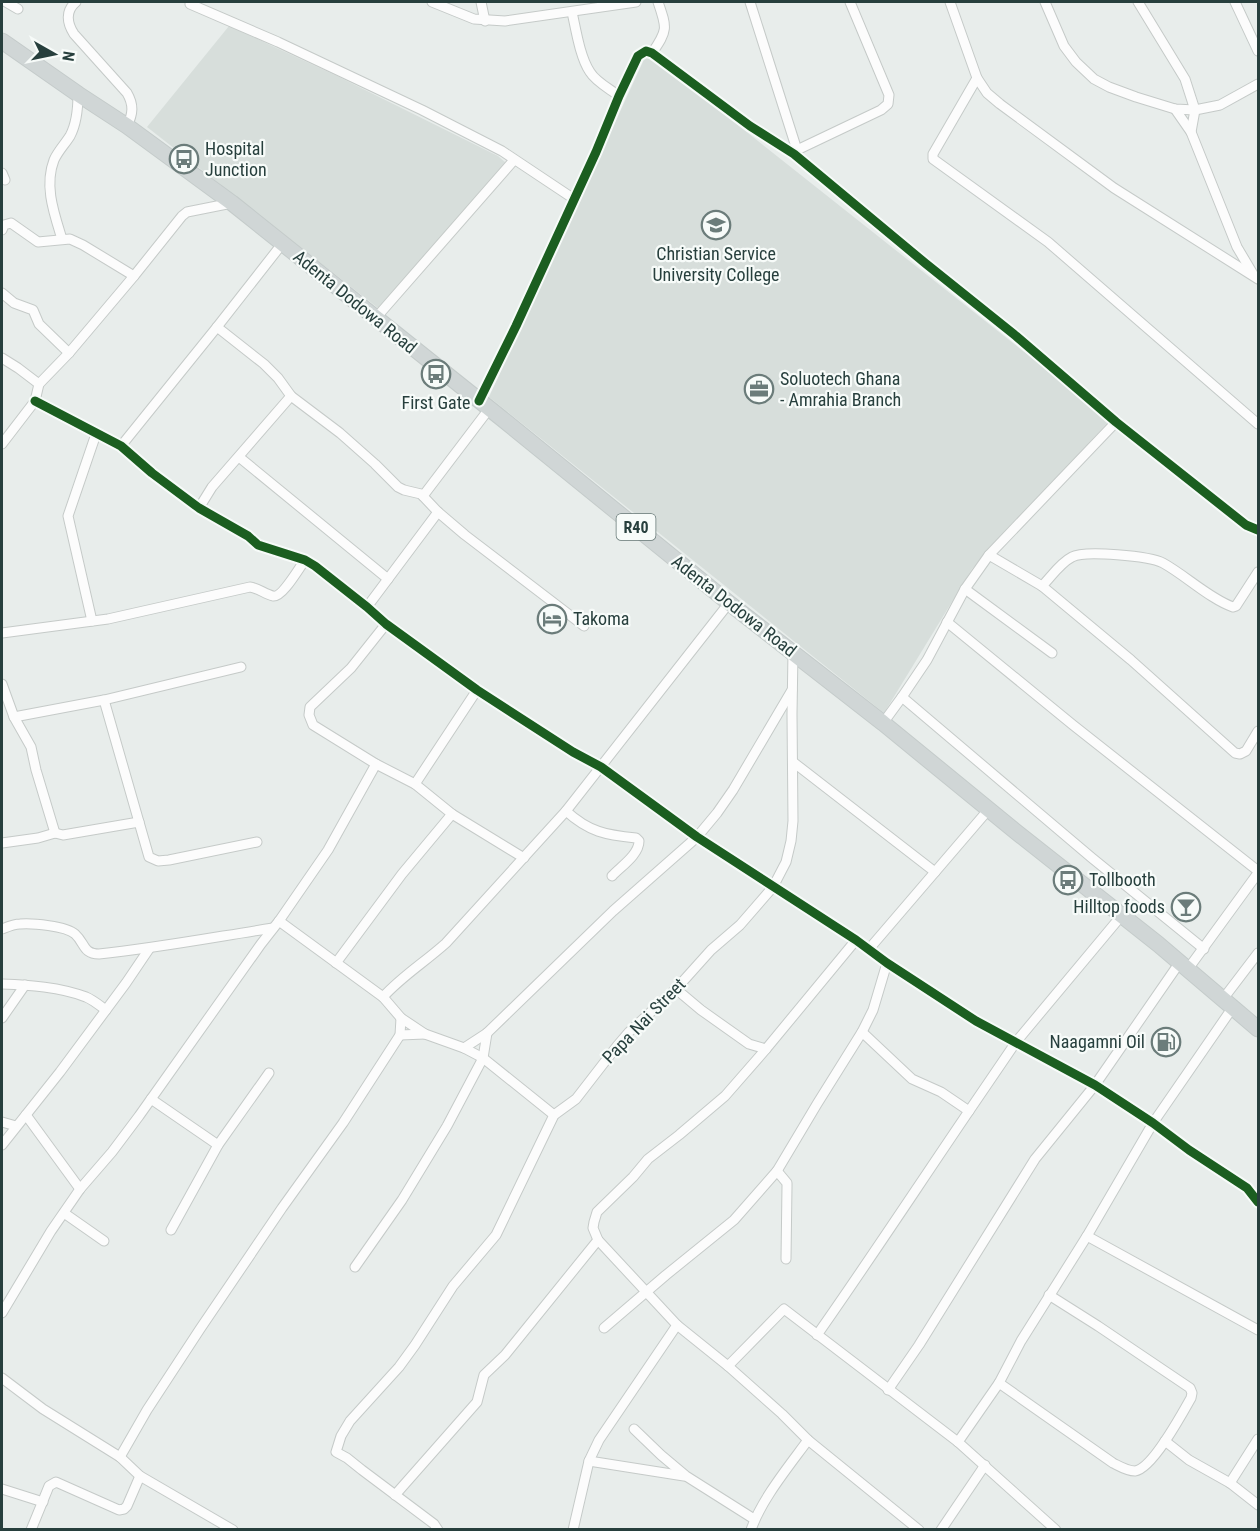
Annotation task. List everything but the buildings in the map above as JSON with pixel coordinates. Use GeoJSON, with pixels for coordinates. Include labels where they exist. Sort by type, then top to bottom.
{"type":"FeatureCollection","features":[{"type":"Feature","properties":{"kind":"main road","name":"Adenta Dodowa Road"},"geometry":{"type":"LineString","coordinates":[[2,41],[127,126],[232,203],[729,603],[1122,915],[1258,1029]]}},
{"type":"Feature","properties":{"kind":"street"},"geometry":{"type":"LineString","coordinates":[[6,2],[18,9]]}},
{"type":"Feature","properties":{"kind":"street"},"geometry":{"type":"LineString","coordinates":[[76,2],[71,6],[68,16],[69,25],[74,34],[132,101],[133,109],[127,126]]}},
{"type":"Feature","properties":{"kind":"street"},"geometry":{"type":"LineString","coordinates":[[432,2],[474,19],[485,21],[505,21],[636,2]]}},
{"type":"Feature","properties":{"kind":"street"},"geometry":{"type":"LineString","coordinates":[[481,2],[485,21]]}},
{"type":"Feature","properties":{"kind":"street"},"geometry":{"type":"LineString","coordinates":[[652,53],[665,29],[658,2]]}},
{"type":"Feature","properties":{"kind":"street"},"geometry":{"type":"LineString","coordinates":[[750,2],[795,152]]}},
{"type":"Feature","properties":{"kind":"street"},"geometry":{"type":"LineString","coordinates":[[795,152],[881,110],[888,104],[889,95],[850,2]]}},
{"type":"Feature","properties":{"kind":"street"},"geometry":{"type":"LineString","coordinates":[[950,2],[976,78],[987,93],[1114,188],[1256,278]]}},
{"type":"Feature","properties":{"kind":"street"},"geometry":{"type":"LineString","coordinates":[[1044,2],[1064,46],[1076,62],[1094,79],[1136,97],[1175,109],[1195,110],[1220,105],[1258,84]]}},
{"type":"Feature","properties":{"kind":"street"},"geometry":{"type":"LineString","coordinates":[[1138,2],[1185,79],[1195,110],[1191,132]]}},
{"type":"Feature","properties":{"kind":"street"},"geometry":{"type":"LineString","coordinates":[[1235,2],[1258,51]]}},
{"type":"Feature","properties":{"kind":"street"},"geometry":{"type":"LineString","coordinates":[[190,4],[278,42],[412,105],[502,151],[574,199]]}},
{"type":"Feature","properties":{"kind":"street"},"geometry":{"type":"LineString","coordinates":[[572,12],[577,36],[590,73],[620,96]]}},
{"type":"Feature","properties":{"kind":"street"},"geometry":{"type":"LineString","coordinates":[[423,495],[484,405],[516,326],[638,56],[646,51],[652,53],[750,126],[795,152],[908,250],[1016,336],[1116,422],[1246,525],[1258,530]]}},
{"type":"Feature","properties":{"kind":"street"},"geometry":{"type":"LineString","coordinates":[[976,78],[933,154],[933,159],[1047,242],[1258,424]]}},
{"type":"Feature","properties":{"kind":"street"},"geometry":{"type":"LineString","coordinates":[[62,238],[55,216],[50,184],[53,162],[75,122],[78,94]]}},
{"type":"Feature","properties":{"kind":"street"},"geometry":{"type":"LineString","coordinates":[[1175,109],[1191,132],[1237,247],[1256,278]]}},
{"type":"Feature","properties":{"kind":"street"},"geometry":{"type":"LineString","coordinates":[[375,319],[514,160]]}},
{"type":"Feature","properties":{"kind":"street"},"geometry":{"type":"LineString","coordinates":[[2,444],[35,401],[39,384],[69,353],[177,221],[187,213],[232,203]]}},
{"type":"Feature","properties":{"kind":"street"},"geometry":{"type":"LineString","coordinates":[[2,230],[4,225],[11,223],[38,242],[70,239],[134,276]]}},
{"type":"Feature","properties":{"kind":"street"},"geometry":{"type":"LineString","coordinates":[[121,446],[282,244]]}},
{"type":"Feature","properties":{"kind":"street"},"geometry":{"type":"LineString","coordinates":[[1226,259],[1237,247]]}},
{"type":"Feature","properties":{"kind":"street"},"geometry":{"type":"LineString","coordinates":[[2,293],[14,303],[33,310],[39,324],[69,353]]}},
{"type":"Feature","properties":{"kind":"street"},"geometry":{"type":"LineString","coordinates":[[218,327],[264,364],[291,396],[340,434],[401,489],[423,495],[438,512],[584,626]]}},
{"type":"Feature","properties":{"kind":"street"},"geometry":{"type":"LineString","coordinates":[[2,358],[39,384]]}},
{"type":"Feature","properties":{"kind":"street"},"geometry":{"type":"LineString","coordinates":[[199,508],[212,487],[291,396]]}},
{"type":"Feature","properties":{"kind":"street"},"geometry":{"type":"LineString","coordinates":[[35,401],[121,446],[152,473],[199,508],[248,536],[263,548],[305,560],[386,624],[477,690],[573,752],[601,767],[698,837],[976,1021],[1095,1084],[1247,1188],[1258,1202]]}},
{"type":"Feature","properties":{"kind":"street"},"geometry":{"type":"LineString","coordinates":[[883,723],[927,660],[965,589],[989,555],[1116,422]]}},
{"type":"Feature","properties":{"kind":"street"},"geometry":{"type":"LineString","coordinates":[[92,621],[68,516],[96,434]]}},
{"type":"Feature","properties":{"kind":"street"},"geometry":{"type":"LineString","coordinates":[[239,457],[388,579]]}},
{"type":"Feature","properties":{"kind":"street"},"geometry":{"type":"LineString","coordinates":[[367,607],[438,512]]}},
{"type":"Feature","properties":{"kind":"street"},"geometry":{"type":"LineString","coordinates":[[989,555],[1042,586],[1131,660],[1234,753],[1240,754],[1246,751],[1258,731]]}},
{"type":"Feature","properties":{"kind":"street"},"geometry":{"type":"LineString","coordinates":[[1042,586],[1064,563],[1076,555],[1142,557],[1164,563],[1233,607],[1236,606],[1258,573]]}},
{"type":"Feature","properties":{"kind":"street"},"geometry":{"type":"LineString","coordinates":[[2,633],[92,621],[250,587],[276,596],[282,592],[305,560]]}},
{"type":"Feature","properties":{"kind":"street"},"geometry":{"type":"LineString","coordinates":[[965,589],[1052,653]]}},
{"type":"Feature","properties":{"kind":"street"},"geometry":{"type":"LineString","coordinates":[[383,997],[401,978],[446,942],[566,811],[729,603]]}},
{"type":"Feature","properties":{"kind":"street"},"geometry":{"type":"LineString","coordinates":[[888,1390],[919,1346],[1035,1159],[1184,966],[1204,949],[1258,872],[947,622]]}},
{"type":"Feature","properties":{"kind":"street"},"geometry":{"type":"LineString","coordinates":[[386,624],[351,668],[310,707],[309,715],[313,725],[376,764],[415,784],[452,814],[524,858]]}},
{"type":"Feature","properties":{"kind":"street","name":"Papa Nai Street"},"geometry":{"type":"LineString","coordinates":[[395,1495],[336,1452],[341,1436],[350,1421],[399,1367],[453,1286],[496,1235],[554,1115],[576,1099],[629,1032],[676,989],[711,950],[744,921],[773,887],[786,862],[793,821],[793,652]]}},
{"type":"Feature","properties":{"kind":"street"},"geometry":{"type":"LineString","coordinates":[[14,717],[104,700],[241,667]]}},
{"type":"Feature","properties":{"kind":"street"},"geometry":{"type":"LineString","coordinates":[[2,684],[14,717],[31,747],[55,833]]}},
{"type":"Feature","properties":{"kind":"street"},"geometry":{"type":"LineString","coordinates":[[464,1048],[487,1034],[613,911],[698,837],[738,781],[793,688]]}},
{"type":"Feature","properties":{"kind":"street"},"geometry":{"type":"LineString","coordinates":[[415,784],[477,690]]}},
{"type":"Feature","properties":{"kind":"street"},"geometry":{"type":"LineString","coordinates":[[903,697],[1092,858],[1204,949]]}},
{"type":"Feature","properties":{"kind":"street"},"geometry":{"type":"LineString","coordinates":[[104,700],[149,857],[158,861],[169,860],[257,842]]}},
{"type":"Feature","properties":{"kind":"street"},"geometry":{"type":"LineString","coordinates":[[793,762],[935,872]]}},
{"type":"Feature","properties":{"kind":"street"},"geometry":{"type":"LineString","coordinates":[[2,1313],[39,1250],[80,1189],[112,1152],[151,1099],[328,850],[376,764]]}},
{"type":"Feature","properties":{"kind":"street"},"geometry":{"type":"LineString","coordinates":[[869,949],[989,809]]}},
{"type":"Feature","properties":{"kind":"street"},"geometry":{"type":"LineString","coordinates":[[566,811],[577,821],[596,831],[636,838],[639,841],[636,852],[612,876]]}},
{"type":"Feature","properties":{"kind":"street"},"geometry":{"type":"LineString","coordinates":[[336,963],[402,874],[452,814]]}},
{"type":"Feature","properties":{"kind":"street"},"geometry":{"type":"LineString","coordinates":[[2,843],[39,838],[55,833],[63,835],[139,822]]}},
{"type":"Feature","properties":{"kind":"street"},"geometry":{"type":"LineString","coordinates":[[817,1335],[1016,1042],[1122,915]]}},
{"type":"Feature","properties":{"kind":"street"},"geometry":{"type":"LineString","coordinates":[[2,929],[20,924],[58,928],[75,934],[87,952],[93,954],[149,949],[276,925],[336,963],[383,997],[401,1018],[425,1034],[464,1048],[483,1058],[554,1115]]}},
{"type":"Feature","properties":{"kind":"street"},"geometry":{"type":"LineString","coordinates":[[856,940],[725,1096],[648,1160],[597,1212],[593,1228],[598,1240],[677,1325],[729,1366],[808,1440],[919,1530]]}},
{"type":"Feature","properties":{"kind":"street"},"geometry":{"type":"LineString","coordinates":[[2,1145],[60,1072],[149,949]]}},
{"type":"Feature","properties":{"kind":"street"},"geometry":{"type":"LineString","coordinates":[[958,1442],[999,1383],[1021,1341],[1258,953]]}},
{"type":"Feature","properties":{"kind":"street"},"geometry":{"type":"LineString","coordinates":[[604,1328],[734,1220],[777,1172],[862,1032],[873,1010],[887,963]]}},
{"type":"Feature","properties":{"kind":"street"},"geometry":{"type":"LineString","coordinates":[[2,984],[68,992],[88,998],[106,1010]]}},
{"type":"Feature","properties":{"kind":"street"},"geometry":{"type":"LineString","coordinates":[[2,1018],[25,985]]}},
{"type":"Feature","properties":{"kind":"street"},"geometry":{"type":"LineString","coordinates":[[676,989],[749,1044],[766,1049]]}},
{"type":"Feature","properties":{"kind":"street"},"geometry":{"type":"LineString","coordinates":[[120,1457],[147,1410],[200,1329],[343,1123],[400,1035],[401,1018]]}},
{"type":"Feature","properties":{"kind":"street"},"geometry":{"type":"LineString","coordinates":[[862,1032],[912,1079],[941,1092],[969,1112]]}},
{"type":"Feature","properties":{"kind":"street"},"geometry":{"type":"LineString","coordinates":[[400,1035],[425,1034]]}},
{"type":"Feature","properties":{"kind":"street"},"geometry":{"type":"LineString","coordinates":[[355,1267],[402,1200],[447,1126],[483,1058],[487,1034]]}},
{"type":"Feature","properties":{"kind":"street"},"geometry":{"type":"LineString","coordinates":[[749,1044],[755,1062]]}},
{"type":"Feature","properties":{"kind":"street"},"geometry":{"type":"LineString","coordinates":[[171,1230],[218,1145],[269,1073]]}},
{"type":"Feature","properties":{"kind":"street"},"geometry":{"type":"LineString","coordinates":[[151,1099],[218,1145]]}},
{"type":"Feature","properties":{"kind":"street"},"geometry":{"type":"LineString","coordinates":[[26,1115],[80,1189]]}},
{"type":"Feature","properties":{"kind":"street"},"geometry":{"type":"LineString","coordinates":[[2,1122],[16,1126]]}},
{"type":"Feature","properties":{"kind":"street"},"geometry":{"type":"LineString","coordinates":[[777,1172],[788,1186],[786,1259]]}},
{"type":"Feature","properties":{"kind":"street"},"geometry":{"type":"LineString","coordinates":[[64,1213],[104,1241]]}},
{"type":"Feature","properties":{"kind":"street"},"geometry":{"type":"LineString","coordinates":[[1087,1236],[1258,1330]]}},
{"type":"Feature","properties":{"kind":"street"},"geometry":{"type":"LineString","coordinates":[[438,1530],[427,1518],[395,1495],[477,1402],[484,1375],[505,1354],[598,1240]]}},
{"type":"Feature","properties":{"kind":"street"},"geometry":{"type":"LineString","coordinates":[[999,1383],[1113,1463],[1124,1469],[1136,1471],[1143,1468],[1165,1441],[1191,1398],[1190,1388],[1049,1296]]}},
{"type":"Feature","properties":{"kind":"street"},"geometry":{"type":"LineString","coordinates":[[729,1366],[783,1309],[958,1442],[1056,1530]]}},
{"type":"Feature","properties":{"kind":"street"},"geometry":{"type":"LineString","coordinates":[[573,1530],[589,1461],[605,1429],[677,1325]]}},
{"type":"Feature","properties":{"kind":"street"},"geometry":{"type":"LineString","coordinates":[[2,1378],[43,1409],[120,1457],[140,1476],[233,1530]]}},
{"type":"Feature","properties":{"kind":"street"},"geometry":{"type":"LineString","coordinates":[[634,1429],[686,1476],[754,1519]]}},
{"type":"Feature","properties":{"kind":"street"},"geometry":{"type":"LineString","coordinates":[[1230,1483],[1258,1439]]}},
{"type":"Feature","properties":{"kind":"street"},"geometry":{"type":"LineString","coordinates":[[750,1530],[754,1519],[808,1440]]}},
{"type":"Feature","properties":{"kind":"street"},"geometry":{"type":"LineString","coordinates":[[1165,1441],[1189,1460],[1230,1483],[1258,1505]]}},
{"type":"Feature","properties":{"kind":"street"},"geometry":{"type":"LineString","coordinates":[[589,1461],[686,1476]]}},
{"type":"Feature","properties":{"kind":"street"},"geometry":{"type":"LineString","coordinates":[[941,1530],[985,1465]]}},
{"type":"Feature","properties":{"kind":"street"},"geometry":{"type":"LineString","coordinates":[[31,1530],[52,1483],[56,1482],[117,1510],[127,1506],[140,1476]]}},
{"type":"Feature","properties":{"kind":"street"},"geometry":{"type":"LineString","coordinates":[[2,1489],[43,1502]]}},
{"type":"Feature","properties":{"kind":"shaded area"},"geometry":{"type":"Polygon","coordinates":[[[229,26],[337,76],[498,156],[506,163],[378,308],[147,127],[229,26]]]}},
{"type":"Feature","properties":{"kind":"shaded area","name":"Christian Service University College"},"geometry":{"type":"Polygon","coordinates":[[[647,53],[1110,420],[972,569],[884,713],[489,397],[647,53]]]}},
{"type":"Feature","properties":{"kind":"cycle path"},"geometry":{"type":"LineString","coordinates":[[479,401],[516,326],[638,56],[646,51],[652,53],[750,126],[794,154],[1016,336],[1116,422],[1246,525],[1258,530]]}},
{"type":"Feature","properties":{"kind":"cycle path"},"geometry":{"type":"LineString","coordinates":[[35,401],[121,446],[152,473],[199,508],[248,536],[258,545],[305,560],[315,566],[386,624],[477,690],[573,752],[601,767],[697,837],[976,1021],[1095,1085],[1153,1123],[1247,1188],[1258,1202]]}},
{"type":"Feature","properties":{"kind":"place","name":"Hospital Junction"},"geometry":{"type":"Point","coordinates":[184,159]}},
{"type":"Feature","properties":{"kind":"place","name":"Christian Service University College"},"geometry":{"type":"Point","coordinates":[716,225]}},
{"type":"Feature","properties":{"kind":"place","name":"First Gate"},"geometry":{"type":"Point","coordinates":[436,374]}},
{"type":"Feature","properties":{"kind":"place","name":"Soluotech Ghana - Amrahia Branch"},"geometry":{"type":"Point","coordinates":[759,389]}},
{"type":"Feature","properties":{"kind":"place","name":"Takoma"},"geometry":{"type":"Point","coordinates":[552,619]}},
{"type":"Feature","properties":{"kind":"place","name":"Tollbooth"},"geometry":{"type":"Point","coordinates":[1068,880]}},
{"type":"Feature","properties":{"kind":"place","name":"Hilltop foods"},"geometry":{"type":"Point","coordinates":[1186,907]}},
{"type":"Feature","properties":{"kind":"place","name":"Naagamni Oil"},"geometry":{"type":"Point","coordinates":[1166,1042]}}]}
